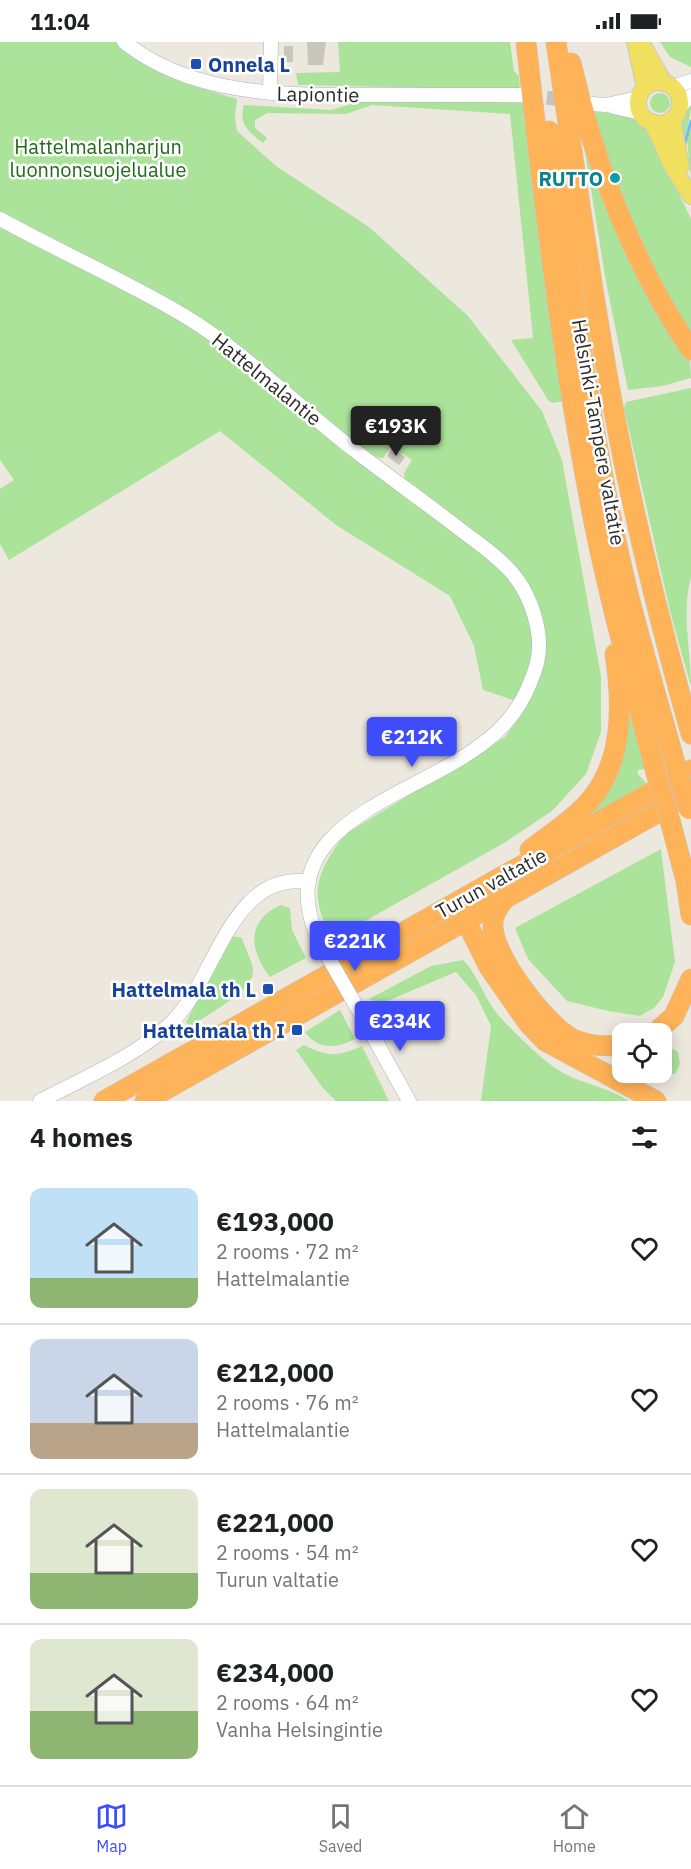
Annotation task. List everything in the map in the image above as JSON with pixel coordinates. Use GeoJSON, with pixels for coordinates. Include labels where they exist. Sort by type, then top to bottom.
{"type":"FeatureCollection","features":[{"type":"Feature","properties":{"kind":"highway"},"geometry":{"type":"LineString","coordinates":[[526,42],[551,266],[588,494],[616,619],[671,824],[691,915]]}},
{"type":"Feature","properties":{"kind":"highway","name":"Helsinki-Tampere valtatie"},"geometry":{"type":"LineString","coordinates":[[534,42],[586,372],[608,493],[629,595],[683,767],[690,806]]}},
{"type":"Feature","properties":{"kind":"highway","name":"Helsinki-Tampere valtatie"},"geometry":{"type":"LineString","coordinates":[[556,42],[591,278],[620,445],[652,589],[691,734]]}},
{"type":"Feature","properties":{"kind":"highway"},"geometry":{"type":"LineString","coordinates":[[566,42],[576,86],[612,194],[638,255],[691,350]]}},
{"type":"Feature","properties":{"kind":"highway"},"geometry":{"type":"LineString","coordinates":[[497,880],[527,852],[584,807],[600,788],[609,771],[616,750],[618,724],[618,684],[612,635],[616,619]]}},
{"type":"Feature","properties":{"kind":"highway","name":"Turun valtatie"},"geometry":{"type":"LineString","coordinates":[[104,1101],[497,880],[683,767]]}},
{"type":"Feature","properties":{"kind":"highway","name":"Turun valtatie"},"geometry":{"type":"LineString","coordinates":[[145,1101],[505,899],[690,806]]}},
{"type":"Feature","properties":{"kind":"highway"},"geometry":{"type":"LineString","coordinates":[[476,891],[468,904],[466,921],[476,942],[515,1005],[545,1041],[656,1101]]}},
{"type":"Feature","properties":{"kind":"highway"},"geometry":{"type":"LineString","coordinates":[[505,899],[494,916],[493,931],[521,987],[557,1028],[572,1038],[592,1046],[612,1045]]}},
{"type":"Feature","properties":{"kind":"highway"},"geometry":{"type":"LineString","coordinates":[[419,948],[447,942],[476,942]]}},
{"type":"Feature","properties":{"kind":"highway"},"geometry":{"type":"LineString","coordinates":[[666,1023],[674,1016],[691,979]]}},
{"type":"Feature","properties":{"kind":"main road"},"geometry":{"type":"LineString","coordinates":[[635,42],[644,105],[672,166],[689,192]]}},
{"type":"Feature","properties":{"kind":"main road"},"geometry":{"type":"LineString","coordinates":[[641,42],[678,95],[681,107],[675,146],[689,192]]}},
{"type":"Feature","properties":{"kind":"main road"},"geometry":{"type":"LineString","coordinates":[[644,105],[656,82],[669,85]]}},
{"type":"Feature","properties":{"kind":"main road"},"geometry":{"type":"LineString","coordinates":[[644,105],[663,123],[681,107]]}},
{"type":"Feature","properties":{"kind":"street","name":"Lapiontie"},"geometry":{"type":"LineString","coordinates":[[124,42],[161,66],[183,75],[209,83],[270,93],[522,95]]}},
{"type":"Feature","properties":{"kind":"street"},"geometry":{"type":"LineString","coordinates":[[270,93],[271,42]]}},
{"type":"Feature","properties":{"kind":"street"},"geometry":{"type":"LineString","coordinates":[[669,85],[691,81]]}},
{"type":"Feature","properties":{"kind":"street"},"geometry":{"type":"LineString","coordinates":[[599,105],[644,105]]}},
{"type":"Feature","properties":{"kind":"street","name":"Hattelmalantie"},"geometry":{"type":"LineString","coordinates":[[0,219],[186,317],[353,449],[492,554],[515,576],[525,592],[534,614],[539,642],[534,674],[518,709],[507,723],[477,748],[353,819],[331,837],[317,853],[309,882],[309,914],[320,941],[409,1101]]}},
{"type":"Feature","properties":{"kind":"street"},"geometry":{"type":"LineString","coordinates":[[40,1101],[153,1038],[173,1021],[237,918],[257,894],[281,882],[309,882]]}},
{"type":"Feature","properties":{"kind":"green space","name":"Hattelmalanharjun luonnonsuojelualue"},"geometry":{"type":"Polygon","coordinates":[[[0,42],[117,42],[152,67],[183,83],[237,99],[235,117],[237,131],[276,166],[369,227],[468,316],[542,411],[562,460],[601,676],[601,732],[586,774],[552,811],[504,843],[333,939],[320,910],[318,885],[327,861],[345,834],[505,737],[528,703],[542,663],[526,580],[405,482],[404,473],[412,460],[391,446],[383,458],[371,456],[221,336],[0,213],[0,42]]]}},
{"type":"Feature","properties":{"kind":"green space"},"geometry":{"type":"Polygon","coordinates":[[[338,42],[510,42],[514,71],[519,76],[520,90],[298,85],[296,73],[340,72],[338,42]]]}},
{"type":"Feature","properties":{"kind":"green space"},"geometry":{"type":"Polygon","coordinates":[[[660,42],[691,42],[691,67],[670,57],[660,42]]]}},
{"type":"Feature","properties":{"kind":"green space"},"geometry":{"type":"Polygon","coordinates":[[[660,93],[667,96],[670,103],[667,110],[660,113],[653,110],[650,103],[653,96],[660,93]]]}},
{"type":"Feature","properties":{"kind":"green space"},"geometry":{"type":"Polygon","coordinates":[[[368,99],[527,103],[566,401],[552,403],[548,400],[511,340],[533,338],[510,114],[372,105],[346,114],[267,113],[255,120],[255,128],[267,138],[263,143],[249,131],[242,117],[244,105],[331,110],[368,99]]]}},
{"type":"Feature","properties":{"kind":"green space"},"geometry":{"type":"Polygon","coordinates":[[[691,105],[685,146],[689,160],[687,138],[691,126],[691,175],[678,121],[691,105]]]}},
{"type":"Feature","properties":{"kind":"green space"},"geometry":{"type":"Polygon","coordinates":[[[592,111],[631,116],[646,125],[691,219],[691,337],[636,233],[592,111]]]}},
{"type":"Feature","properties":{"kind":"green space"},"geometry":{"type":"Polygon","coordinates":[[[579,115],[690,359],[691,378],[662,386],[628,390],[606,282],[579,115]]]}},
{"type":"Feature","properties":{"kind":"green space"},"geometry":{"type":"Polygon","coordinates":[[[0,224],[182,320],[358,458],[484,552],[508,575],[526,608],[534,635],[532,663],[516,701],[483,690],[474,646],[450,596],[336,525],[220,431],[9,560],[0,544],[0,489],[14,480],[0,460],[0,224]]]}},
{"type":"Feature","properties":{"kind":"green space"},"geometry":{"type":"Polygon","coordinates":[[[691,388],[691,577],[687,618],[691,687],[670,611],[624,408],[626,402],[691,388]]]}},
{"type":"Feature","properties":{"kind":"green space"},"geometry":{"type":"Polygon","coordinates":[[[622,679],[645,769],[638,770],[637,773],[648,785],[572,828],[598,797],[622,679]]]}},
{"type":"Feature","properties":{"kind":"green space"},"geometry":{"type":"Polygon","coordinates":[[[661,849],[675,962],[663,997],[654,1008],[640,1016],[567,1001],[528,959],[515,928],[661,849]]]}},
{"type":"Feature","properties":{"kind":"green space"},"geometry":{"type":"Polygon","coordinates":[[[281,905],[290,908],[292,930],[306,958],[270,977],[258,956],[254,936],[262,919],[281,905]]]}},
{"type":"Feature","properties":{"kind":"green space"},"geometry":{"type":"Polygon","coordinates":[[[233,936],[242,938],[252,965],[252,977],[247,985],[228,1002],[189,1027],[186,1022],[233,936]]]}},
{"type":"Feature","properties":{"kind":"green space"},"geometry":{"type":"Polygon","coordinates":[[[463,960],[474,974],[495,1012],[542,1058],[569,1076],[629,1101],[481,1101],[491,1026],[476,995],[456,972],[380,1004],[369,999],[431,966],[463,960]]]}},
{"type":"Feature","properties":{"kind":"green space"},"geometry":{"type":"Polygon","coordinates":[[[340,1010],[355,1039],[341,1045],[328,1046],[316,1042],[305,1032],[340,1010]]]}},
{"type":"Feature","properties":{"kind":"green space"},"geometry":{"type":"Polygon","coordinates":[[[304,1045],[320,1052],[333,1054],[362,1046],[389,1101],[336,1101],[322,1087],[296,1050],[304,1045]]]}},
{"type":"Feature","properties":{"kind":"green space"},"geometry":{"type":"Polygon","coordinates":[[[672,1049],[678,1052],[680,1064],[675,1074],[672,1074],[672,1049]]]}},
{"type":"Feature","properties":{"kind":"building"},"geometry":{"type":"Polygon","coordinates":[[[307,42],[326,42],[323,65],[308,65],[307,42]]]}},
{"type":"Feature","properties":{"kind":"building"},"geometry":{"type":"Polygon","coordinates":[[[284,46],[293,46],[293,62],[284,62],[284,46]]]}},
{"type":"Feature","properties":{"kind":"building"},"geometry":{"type":"Polygon","coordinates":[[[392,448],[405,457],[399,465],[387,456],[392,448]]]}},
{"type":"Feature","properties":{"kind":"waterway"},"geometry":{"type":"LineString","coordinates":[[685,143],[691,121]]}},
{"type":"Feature","properties":{"kind":"tunnel"},"geometry":{"type":"LineString","coordinates":[[526,95],[573,101]]}},
{"type":"Feature","properties":{"kind":"place","name":"Onnela L"},"geometry":{"type":"Point","coordinates":[196,64]}},
{"type":"Feature","properties":{"kind":"place","name":"RUTTO"},"geometry":{"type":"Point","coordinates":[615,178]}},
{"type":"Feature","properties":{"kind":"place","name":"Hattelmala th L"},"geometry":{"type":"Point","coordinates":[268,989]}},
{"type":"Feature","properties":{"kind":"place","name":"Hattelmala th I"},"geometry":{"type":"Point","coordinates":[297,1030]}}]}
